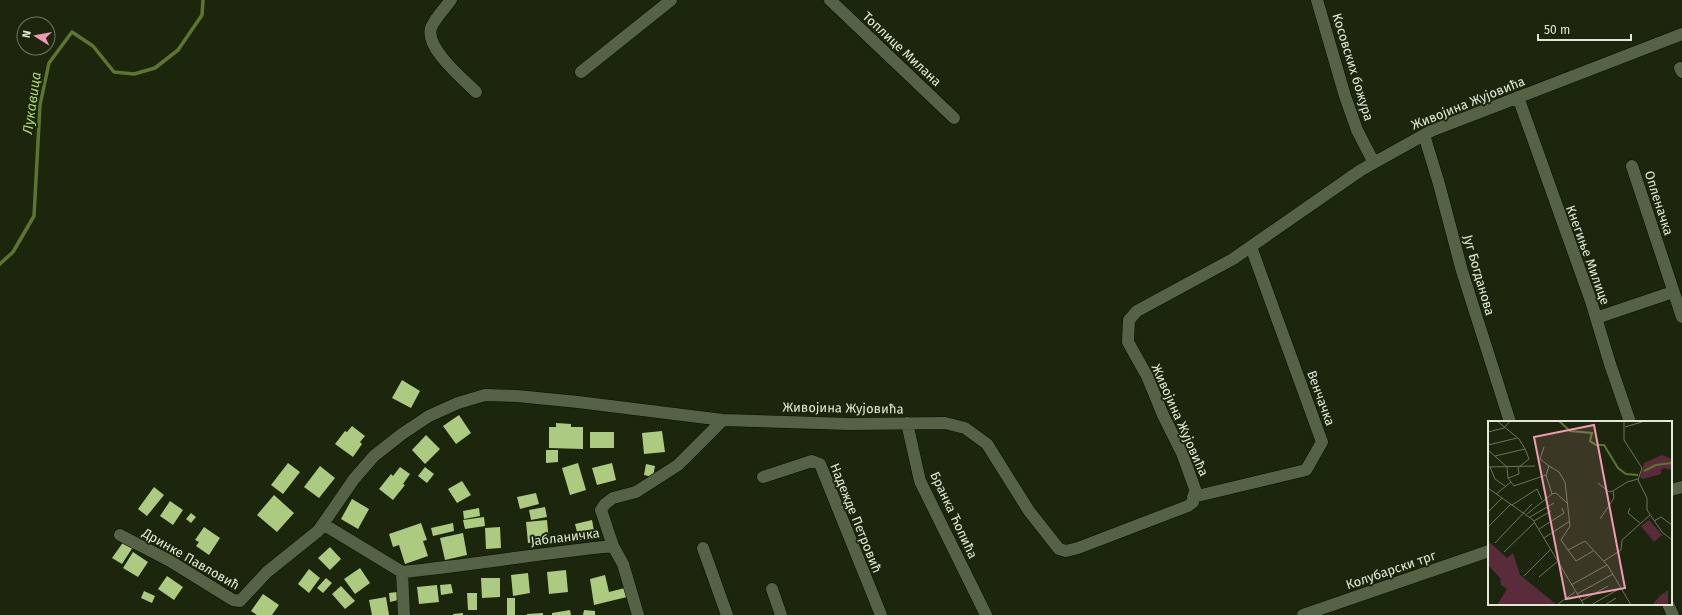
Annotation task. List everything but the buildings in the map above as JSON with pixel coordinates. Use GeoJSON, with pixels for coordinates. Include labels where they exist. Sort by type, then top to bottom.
{"type":"FeatureCollection","features":[{"type":"Feature","properties":{"kind":"street"},"geometry":{"type":"LineString","coordinates":[[451,0],[431,28],[431,36],[434,46],[442,58],[476,92]]}},
{"type":"Feature","properties":{"kind":"street"},"geometry":{"type":"LineString","coordinates":[[581,72],[671,0]]}},
{"type":"Feature","properties":{"kind":"street","name":"Топлице Милана"},"geometry":{"type":"LineString","coordinates":[[830,0],[954,118]]}},
{"type":"Feature","properties":{"kind":"street","name":"Косовских божура"},"geometry":{"type":"LineString","coordinates":[[1317,0],[1345,96],[1358,130],[1374,163]]}},
{"type":"Feature","properties":{"kind":"street","name":"Живојина Жујовића"},"geometry":{"type":"LineString","coordinates":[[323,524],[354,478],[374,456],[402,434],[429,416],[458,403],[485,396],[517,396],[562,400],[723,420],[850,424],[945,423],[965,428],[987,444],[1028,511],[1058,549],[1066,551],[1078,548],[1188,506],[1193,502],[1195,489],[1182,453],[1147,376],[1128,342],[1129,320],[1137,311],[1233,259],[1374,163],[1424,135],[1682,34]]}},
{"type":"Feature","properties":{"kind":"street","name":"Кнегиње Милице"},"geometry":{"type":"LineString","coordinates":[[1518,97],[1596,318],[1630,421]]}},
{"type":"Feature","properties":{"kind":"street","name":"Југ Богданова"},"geometry":{"type":"LineString","coordinates":[[1424,135],[1439,184],[1462,271],[1510,421]]}},
{"type":"Feature","properties":{"kind":"street","name":"Опленачка"},"geometry":{"type":"LineString","coordinates":[[1632,166],[1682,316]]}},
{"type":"Feature","properties":{"kind":"street","name":"Венчачка"},"geometry":{"type":"LineString","coordinates":[[1193,497],[1306,470],[1322,442],[1251,247]]}},
{"type":"Feature","properties":{"kind":"street"},"geometry":{"type":"LineString","coordinates":[[1596,318],[1674,292]]}},
{"type":"Feature","properties":{"kind":"street","name":"Јабланичка"},"geometry":{"type":"LineString","coordinates":[[402,572],[444,568],[543,553],[613,546],[601,510],[605,504],[612,498],[636,492],[678,465],[723,420]]}},
{"type":"Feature","properties":{"kind":"street","name":"Бранка Ћопића"},"geometry":{"type":"LineString","coordinates":[[907,423],[920,481],[986,615]]}},
{"type":"Feature","properties":{"kind":"street","name":"Надежде Петровић"},"geometry":{"type":"LineString","coordinates":[[763,477],[812,461],[820,464],[881,615]]}},
{"type":"Feature","properties":{"kind":"street"},"geometry":{"type":"LineString","coordinates":[[1672,490],[1682,487]]}},
{"type":"Feature","properties":{"kind":"street"},"geometry":{"type":"LineString","coordinates":[[323,524],[402,572],[404,615]]}},
{"type":"Feature","properties":{"kind":"street","name":"Дринке Павловић"},"geometry":{"type":"LineString","coordinates":[[120,535],[170,561],[233,600],[240,601],[267,572],[318,531],[323,524]]}},
{"type":"Feature","properties":{"kind":"street"},"geometry":{"type":"LineString","coordinates":[[613,546],[623,564],[638,615]]}},
{"type":"Feature","properties":{"kind":"street"},"geometry":{"type":"LineString","coordinates":[[703,548],[727,615]]}},
{"type":"Feature","properties":{"kind":"street","name":"Колубарски трг"},"geometry":{"type":"LineString","coordinates":[[1303,615],[1488,551]]}},
{"type":"Feature","properties":{"kind":"street"},"geometry":{"type":"LineString","coordinates":[[772,589],[781,615]]}},
{"type":"Feature","properties":{"kind":"street"},"geometry":{"type":"LineString","coordinates":[[1668,605],[1673,615]]}},
{"type":"Feature","properties":{"kind":"waterway","name":"Лукавица"},"geometry":{"type":"LineString","coordinates":[[0,264],[13,252],[34,216],[40,105],[49,63],[72,32],[93,46],[114,72],[134,74],[155,68],[178,50],[202,15],[203,0]]}}]}
